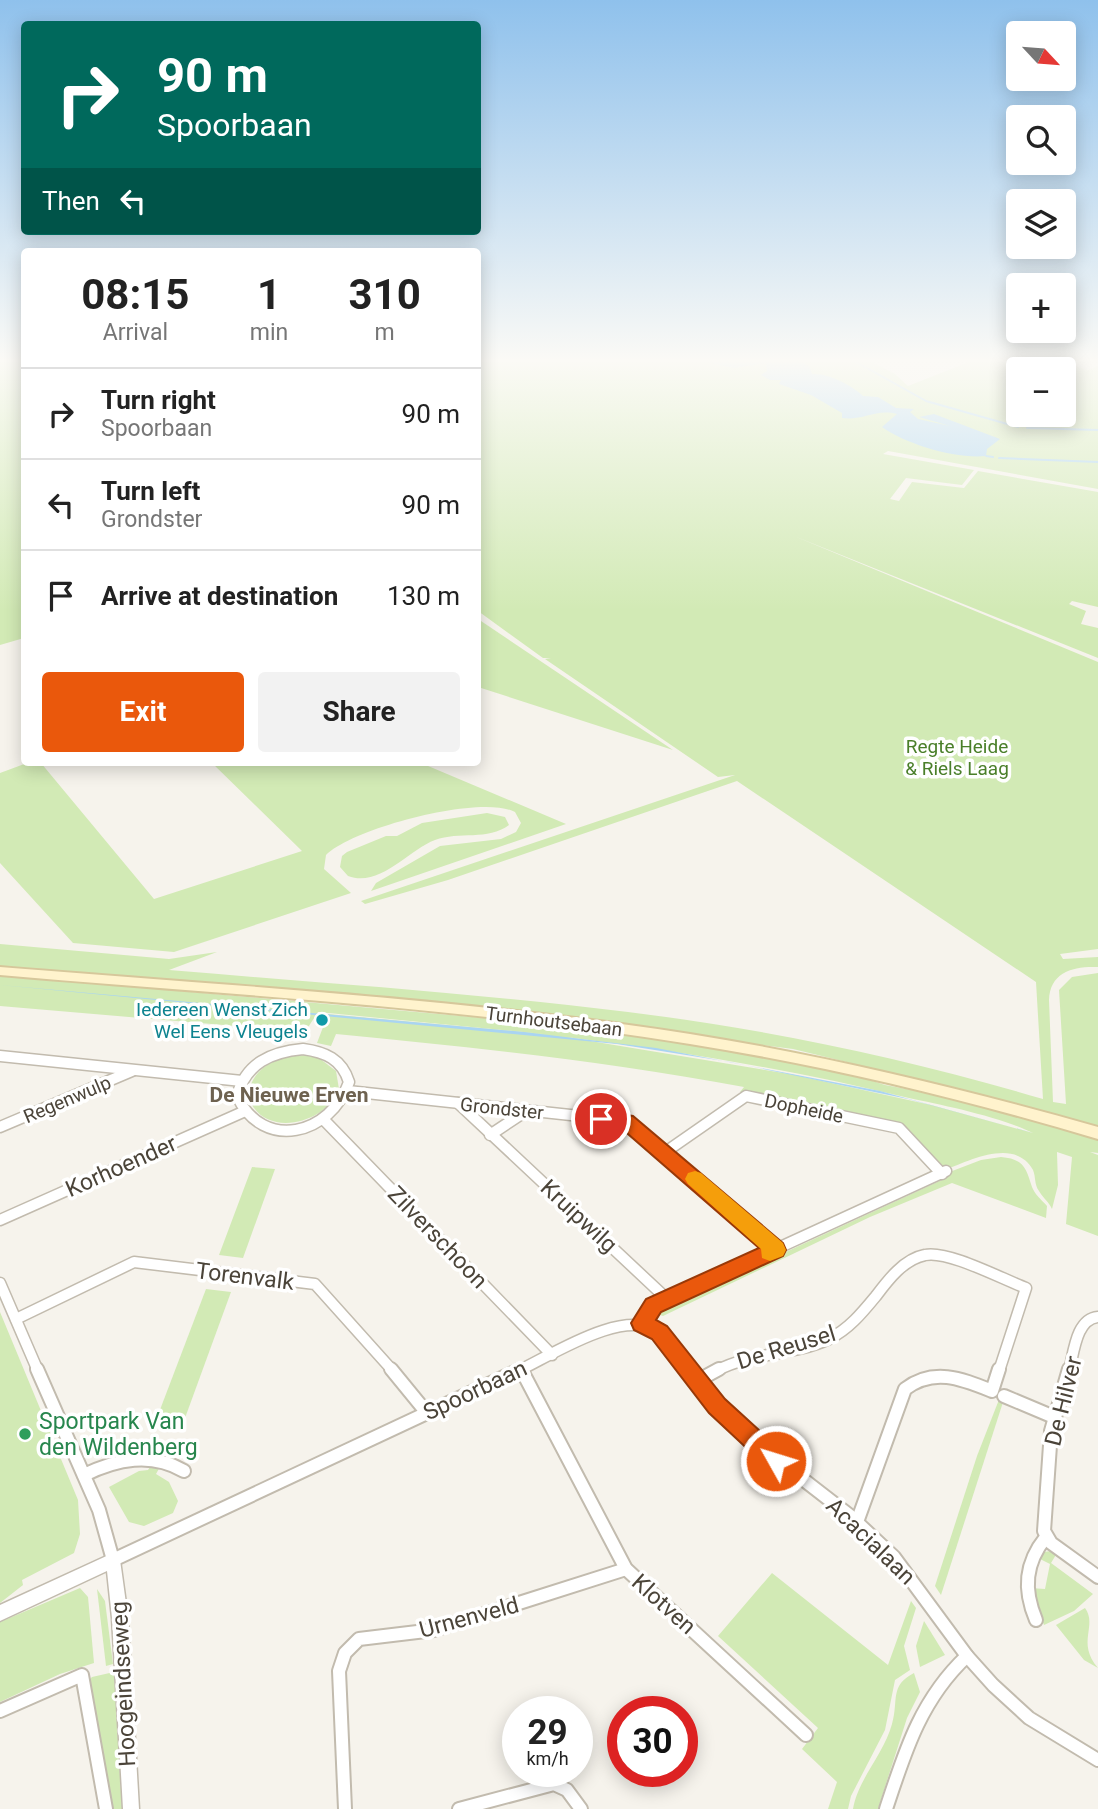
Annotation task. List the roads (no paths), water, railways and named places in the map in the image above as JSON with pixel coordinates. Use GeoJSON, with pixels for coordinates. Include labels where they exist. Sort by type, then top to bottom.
{"type":"FeatureCollection","features":[{"type":"Feature","properties":{"kind":"main road","name":"Turnhoutsebaan"},"geometry":{"type":"LineString","coordinates":[[0,971],[449,1010],[690,1039],[848,1068],[1098,1133]]}},
{"type":"Feature","properties":{"kind":"street"},"geometry":{"type":"LineString","coordinates":[[307,1049],[332,1057],[341,1065],[347,1073],[348,1091],[343,1102],[324,1120],[306,1128],[279,1130],[258,1125],[243,1112],[237,1096],[242,1081],[264,1058],[288,1050],[307,1049]]}},
{"type":"Feature","properties":{"kind":"street"},"geometry":{"type":"LineString","coordinates":[[0,1056],[242,1081]]}},
{"type":"Feature","properties":{"kind":"street","name":"Regenwulp"},"geometry":{"type":"LineString","coordinates":[[0,1127],[134,1070]]}},
{"type":"Feature","properties":{"kind":"street","name":"Grondster"},"geometry":{"type":"LineString","coordinates":[[348,1091],[626,1121],[776,1250]]}},
{"type":"Feature","properties":{"kind":"street","name":"Dopheide"},"geometry":{"type":"LineString","coordinates":[[664,1153],[746,1096],[899,1128],[944,1172],[776,1250]]}},
{"type":"Feature","properties":{"kind":"street","name":"Kruipwilg"},"geometry":{"type":"LineString","coordinates":[[458,1103],[667,1299]]}},
{"type":"Feature","properties":{"kind":"street"},"geometry":{"type":"LineString","coordinates":[[490,1135],[527,1111]]}},
{"type":"Feature","properties":{"kind":"street","name":"Korhoender"},"geometry":{"type":"LineString","coordinates":[[0,1220],[243,1112]]}},
{"type":"Feature","properties":{"kind":"street","name":"Zilverschoon"},"geometry":{"type":"LineString","coordinates":[[324,1120],[552,1354]]}},
{"type":"Feature","properties":{"kind":"street"},"geometry":{"type":"LineString","coordinates":[[641,1323],[654,1305],[776,1250]]}},
{"type":"Feature","properties":{"kind":"street","name":"De Reusel"},"geometry":{"type":"LineString","coordinates":[[698,1381],[736,1362],[832,1338],[856,1321],[902,1268],[921,1255],[932,1253],[1026,1288],[998,1394]]}},
{"type":"Feature","properties":{"kind":"street","name":"Torenvalk"},"geometry":{"type":"LineString","coordinates":[[16,1319],[134,1262],[315,1284],[421,1402],[427,1413]]}},
{"type":"Feature","properties":{"kind":"street"},"geometry":{"type":"LineString","coordinates":[[0,1283],[84,1475],[105,1527],[113,1560]]}},
{"type":"Feature","properties":{"kind":"street","name":"De Hilver"},"geometry":{"type":"LineString","coordinates":[[1036,1620],[1030,1607],[1026,1580],[1032,1556],[1046,1537],[1044,1531],[1054,1417],[1082,1325],[1092,1317],[1098,1317]]}},
{"type":"Feature","properties":{"kind":"street","name":"Spoorbaan"},"geometry":{"type":"LineString","coordinates":[[0,1613],[552,1354],[619,1324],[641,1323]]}},
{"type":"Feature","properties":{"kind":"street","name":"Acacialaan"},"geometry":{"type":"LineString","coordinates":[[641,1323],[659,1333],[755,1444],[857,1522],[912,1578],[967,1656],[993,1685],[1029,1718],[1098,1760]]}},
{"type":"Feature","properties":{"kind":"street","name":"Klotven"},"geometry":{"type":"LineString","coordinates":[[520,1369],[626,1569],[806,1735]]}},
{"type":"Feature","properties":{"kind":"street"},"geometry":{"type":"LineString","coordinates":[[857,1522],[894,1423],[899,1399],[911,1383],[929,1376],[948,1376],[1054,1417]]}},
{"type":"Feature","properties":{"kind":"street"},"geometry":{"type":"LineString","coordinates":[[84,1475],[105,1465],[135,1458],[174,1464],[184,1471]]}},
{"type":"Feature","properties":{"kind":"street"},"geometry":{"type":"LineString","coordinates":[[1046,1537],[1098,1577]]}},
{"type":"Feature","properties":{"kind":"street","name":"Hoogeindseweg"},"geometry":{"type":"LineString","coordinates":[[113,1560],[120,1618],[131,1809]]}},
{"type":"Feature","properties":{"kind":"street","name":"Urnenveld"},"geometry":{"type":"LineString","coordinates":[[345,1809],[340,1671],[345,1653],[351,1645],[369,1636],[433,1630],[626,1569]]}},
{"type":"Feature","properties":{"kind":"street"},"geometry":{"type":"LineString","coordinates":[[887,1809],[916,1717],[930,1692],[967,1656]]}},
{"type":"Feature","properties":{"kind":"street","name":"Hoogeindseweg"},"geometry":{"type":"LineString","coordinates":[[0,1712],[82,1675],[106,1809]]}},
{"type":"Feature","properties":{"kind":"street"},"geometry":{"type":"LineString","coordinates":[[458,1809],[554,1784],[567,1790],[581,1809]]}},
{"type":"Feature","properties":{"kind":"water"},"geometry":{"type":"Polygon","coordinates":[[[913,442],[996,442],[987,449],[986,456],[960,455],[913,442]]]}},
{"type":"Feature","properties":{"kind":"water"},"geometry":{"type":"Polygon","coordinates":[[[0,985],[524,1032],[656,1048],[724,1061],[617,1044],[0,985]]]}},
{"type":"Feature","properties":{"kind":"water"},"geometry":{"type":"Polygon","coordinates":[[[743,1065],[880,1091],[1033,1133],[908,1099],[743,1065]]]}},
{"type":"Feature","properties":{"kind":"waterway"},"geometry":{"type":"LineString","coordinates":[[986,456],[993,457]]}},
{"type":"Feature","properties":{"kind":"waterway"},"geometry":{"type":"LineString","coordinates":[[999,458],[1098,462]]}},
{"type":"Feature","properties":{"kind":"place","name":"Iedereen Wenst Zich Wel Eens Vleugels"},"geometry":{"type":"Point","coordinates":[322,1020]}},
{"type":"Feature","properties":{"kind":"place","name":"Sportpark Van den Wildenberg"},"geometry":{"type":"Point","coordinates":[25,1434]}},
{"type":"Feature","properties":{"kind":"district","name":"De Nieuwe Erven"},"geometry":{"type":"Point","coordinates":[289,1095]}},
{"type":"Feature","properties":{"kind":"park label","name":"Regte Heide & Riels Laag"},"geometry":{"type":"Point","coordinates":[957,757]}}]}
